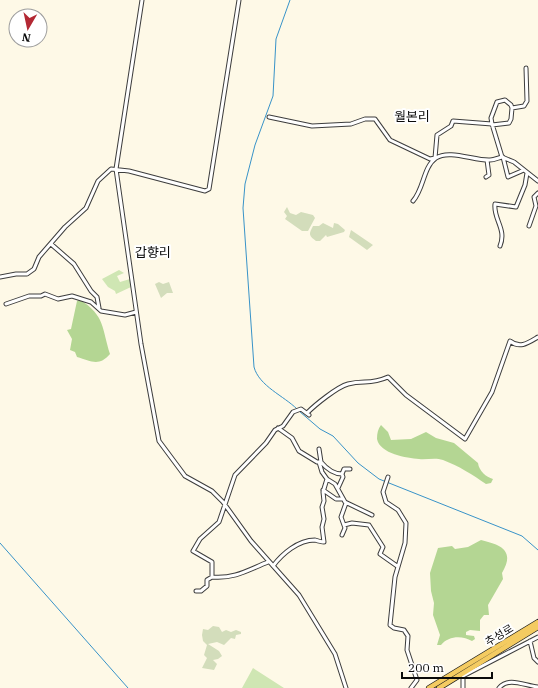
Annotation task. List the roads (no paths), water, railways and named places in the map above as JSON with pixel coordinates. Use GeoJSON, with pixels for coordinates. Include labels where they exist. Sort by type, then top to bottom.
{"type":"FeatureCollection","features":[{"type":"Feature","properties":{"kind":"main road","name":"추성로"},"geometry":{"type":"LineString","coordinates":[[429,688],[538,622]]}},
{"type":"Feature","properties":{"kind":"main road","name":"추성로"},"geometry":{"type":"LineString","coordinates":[[439,688],[538,627]]}},
{"type":"Feature","properties":{"kind":"street"},"geometry":{"type":"LineString","coordinates":[[142,0],[116,169],[136,312],[159,441],[186,476],[212,491],[225,504],[246,536],[299,595],[307,611],[335,654],[346,688]]}},
{"type":"Feature","properties":{"kind":"street"},"geometry":{"type":"LineString","coordinates":[[0,277],[30,273],[34,269],[39,257],[50,244],[86,208],[96,185],[102,176],[111,169],[205,191],[209,189],[239,0]]}},
{"type":"Feature","properties":{"kind":"street"},"geometry":{"type":"LineString","coordinates":[[512,108],[524,106],[527,101],[526,68]]}},
{"type":"Feature","properties":{"kind":"street"},"geometry":{"type":"LineString","coordinates":[[412,201],[421,188],[428,169],[435,158],[437,135],[451,126],[453,121],[492,124],[509,123],[512,119],[511,105],[505,100],[497,102],[491,118],[492,124],[503,157],[508,177],[526,172]]}},
{"type":"Feature","properties":{"kind":"street"},"geometry":{"type":"LineString","coordinates":[[269,117],[312,126],[351,124],[365,119],[375,119],[390,140],[426,158],[435,158],[446,155],[487,160],[503,157],[538,181]]}},
{"type":"Feature","properties":{"kind":"street"},"geometry":{"type":"LineString","coordinates":[[486,177],[489,175],[487,160]]}},
{"type":"Feature","properties":{"kind":"street"},"geometry":{"type":"LineString","coordinates":[[500,246],[502,235],[500,223],[495,211],[495,204],[516,207],[524,188],[526,172]]}},
{"type":"Feature","properties":{"kind":"street"},"geometry":{"type":"LineString","coordinates":[[529,226],[536,206],[535,196],[538,193]]}},
{"type":"Feature","properties":{"kind":"street"},"geometry":{"type":"LineString","coordinates":[[50,244],[74,264],[91,291],[97,297],[99,308]]}},
{"type":"Feature","properties":{"kind":"street"},"geometry":{"type":"LineString","coordinates":[[6,304],[29,296],[41,296],[45,294],[58,299],[72,296],[87,301],[101,310],[126,314],[136,312]]}},
{"type":"Feature","properties":{"kind":"street"},"geometry":{"type":"LineString","coordinates":[[212,577],[211,561],[194,551],[200,539],[217,524],[235,474],[267,442],[274,430],[283,426],[294,411],[299,409],[308,414],[318,404],[345,385],[374,383],[388,377],[406,395],[465,439],[492,392],[510,341],[514,344],[523,345],[538,337]]}},
{"type":"Feature","properties":{"kind":"street"},"geometry":{"type":"LineString","coordinates":[[278,428],[292,438],[302,453],[320,462],[333,472],[342,474]]}},
{"type":"Feature","properties":{"kind":"street"},"geometry":{"type":"LineString","coordinates":[[319,449],[321,469],[327,479],[334,483],[342,499],[372,516]]}},
{"type":"Feature","properties":{"kind":"street"},"geometry":{"type":"LineString","coordinates":[[338,489],[343,477],[342,474],[344,469],[350,469]]}},
{"type":"Feature","properties":{"kind":"street"},"geometry":{"type":"LineString","coordinates":[[387,478],[384,484],[383,492],[386,502],[398,510],[406,523],[404,546],[397,566],[390,625],[394,628],[403,629],[407,634],[407,650],[417,680],[411,688]]}},
{"type":"Feature","properties":{"kind":"street"},"geometry":{"type":"LineString","coordinates":[[273,566],[281,556],[292,548],[313,540],[324,542],[322,527],[324,519],[322,507],[324,501],[323,490],[327,479]]}},
{"type":"Feature","properties":{"kind":"street"},"geometry":{"type":"LineString","coordinates":[[323,490],[336,499],[342,499]]}},
{"type":"Feature","properties":{"kind":"street"},"geometry":{"type":"LineString","coordinates":[[342,535],[345,528],[341,516],[346,502]]}},
{"type":"Feature","properties":{"kind":"street"},"geometry":{"type":"LineString","coordinates":[[344,525],[352,523],[369,525],[383,548],[380,554],[397,566]]}},
{"type":"Feature","properties":{"kind":"street"},"geometry":{"type":"LineString","coordinates":[[212,577],[219,578],[237,576],[268,562]]}},
{"type":"Feature","properties":{"kind":"street"},"geometry":{"type":"LineString","coordinates":[[196,591],[206,588],[208,580],[212,577]]}},
{"type":"Feature","properties":{"kind":"street"},"geometry":{"type":"LineString","coordinates":[[463,688],[463,676],[538,637]]}},
{"type":"Feature","properties":{"kind":"street"},"geometry":{"type":"LineString","coordinates":[[530,641],[534,658],[538,662]]}},
{"type":"Feature","properties":{"kind":"street"},"geometry":{"type":"LineString","coordinates":[[499,688],[504,683],[511,681],[538,687]]}},
{"type":"Feature","properties":{"kind":"waterway"},"geometry":{"type":"LineString","coordinates":[[290,0],[276,39],[273,96],[255,145],[245,184],[243,208],[254,367],[257,374],[266,385],[297,409]]}},
{"type":"Feature","properties":{"kind":"waterway"},"geometry":{"type":"LineString","coordinates":[[299,411],[320,429],[333,436],[358,463],[379,479],[522,536],[538,550]]}},
{"type":"Feature","properties":{"kind":"waterway"},"geometry":{"type":"LineString","coordinates":[[0,543],[128,688]]}},
{"type":"Feature","properties":{"kind":"district","name":"월본리"},"geometry":{"type":"Point","coordinates":[412,116]}},
{"type":"Feature","properties":{"kind":"district","name":"갑향리"},"geometry":{"type":"Point","coordinates":[153,252]}}]}
